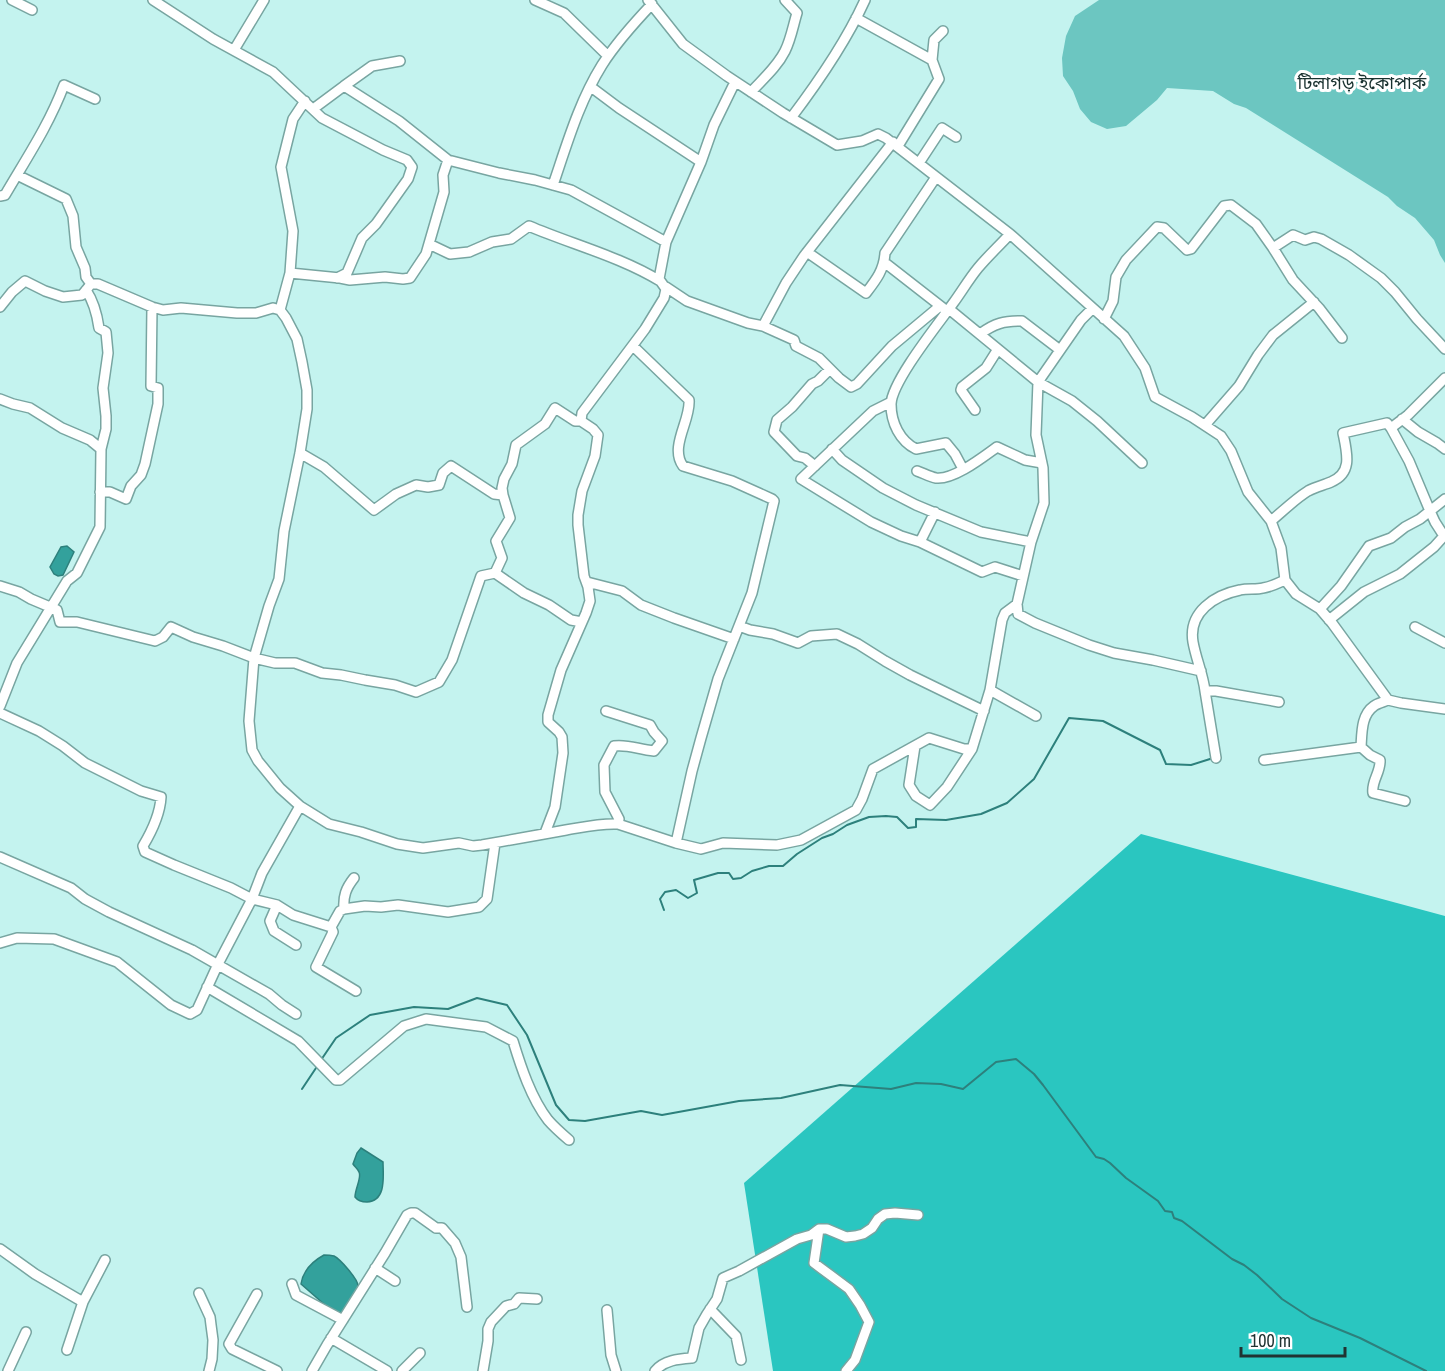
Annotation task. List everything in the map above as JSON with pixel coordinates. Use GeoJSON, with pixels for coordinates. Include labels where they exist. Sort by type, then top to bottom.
{"type":"FeatureCollection","features":[{"type":"Feature","properties":{"kind":"street"},"geometry":{"type":"LineString","coordinates":[[12,0],[32,10]]}},
{"type":"Feature","properties":{"kind":"street"},"geometry":{"type":"LineString","coordinates":[[153,0],[213,39],[273,72],[322,118],[407,160],[412,167],[408,179],[376,224],[362,238],[347,273],[337,278]]}},
{"type":"Feature","properties":{"kind":"street"},"geometry":{"type":"LineString","coordinates":[[234,50],[264,0]]}},
{"type":"Feature","properties":{"kind":"street"},"geometry":{"type":"LineString","coordinates":[[535,0],[564,13],[608,56]]}},
{"type":"Feature","properties":{"kind":"street"},"geometry":{"type":"LineString","coordinates":[[751,92],[777,64],[792,34],[797,14],[785,0]]}},
{"type":"Feature","properties":{"kind":"street"},"geometry":{"type":"LineString","coordinates":[[792,118],[836,52],[865,0]]}},
{"type":"Feature","properties":{"kind":"street"},"geometry":{"type":"LineString","coordinates":[[553,185],[574,123],[591,87],[608,56],[650,2],[683,44],[735,82],[837,145],[862,141],[878,134],[895,144],[1010,234],[1124,336],[1145,368],[1155,397],[1221,436],[1231,451],[1248,492],[1271,521],[1281,548],[1285,580],[1296,594],[1320,609],[1388,700]]}},
{"type":"Feature","properties":{"kind":"street"},"geometry":{"type":"LineString","coordinates":[[856,18],[932,60]]}},
{"type":"Feature","properties":{"kind":"street"},"geometry":{"type":"LineString","coordinates":[[763,326],[786,283],[807,252],[895,144],[939,79],[932,60],[934,40],[943,31]]}},
{"type":"Feature","properties":{"kind":"street"},"geometry":{"type":"LineString","coordinates":[[313,109],[372,66],[400,61]]}},
{"type":"Feature","properties":{"kind":"street"},"geometry":{"type":"LineString","coordinates":[[581,421],[582,413],[633,346],[664,298],[666,292],[659,279],[666,242],[701,162],[714,125],[735,82]]}},
{"type":"Feature","properties":{"kind":"street"},"geometry":{"type":"LineString","coordinates":[[0,196],[5,195],[43,132],[64,85],[95,99]]}},
{"type":"Feature","properties":{"kind":"street"},"geometry":{"type":"LineString","coordinates":[[344,86],[391,116],[448,160],[571,190],[666,242]]}},
{"type":"Feature","properties":{"kind":"street"},"geometry":{"type":"LineString","coordinates":[[591,87],[628,115],[701,162]]}},
{"type":"Feature","properties":{"kind":"street"},"geometry":{"type":"LineString","coordinates":[[280,310],[290,273],[293,231],[281,167],[293,119],[305,101]]}},
{"type":"Feature","properties":{"kind":"street"},"geometry":{"type":"LineString","coordinates":[[919,163],[942,128],[956,137]]}},
{"type":"Feature","properties":{"kind":"street"},"geometry":{"type":"LineString","coordinates":[[290,273],[350,280],[385,277],[410,278],[426,254],[444,192],[443,176],[448,160]]}},
{"type":"Feature","properties":{"kind":"street"},"geometry":{"type":"LineString","coordinates":[[0,706],[17,663],[67,581],[77,573],[100,527],[101,449],[106,429],[103,388],[108,353],[106,332],[99,328],[85,268],[76,247],[73,216],[66,200],[17,176]]}},
{"type":"Feature","properties":{"kind":"street"},"geometry":{"type":"LineString","coordinates":[[807,252],[866,293],[880,275],[885,253],[936,177]]}},
{"type":"Feature","properties":{"kind":"street"},"geometry":{"type":"LineString","coordinates":[[1104,319],[1113,301],[1116,278],[1126,260],[1158,227],[1164,228],[1187,250],[1191,249],[1224,206],[1230,205],[1256,224],[1293,280],[1314,302],[1342,338]]}},
{"type":"Feature","properties":{"kind":"street"},"geometry":{"type":"LineString","coordinates":[[429,244],[450,254],[469,252],[492,242],[511,239],[529,226],[649,274],[687,301],[748,323],[763,326],[794,340],[796,346],[819,358],[851,387],[857,384],[892,346],[946,309]]}},
{"type":"Feature","properties":{"kind":"street"},"geometry":{"type":"LineString","coordinates":[[963,469],[946,443],[916,450],[907,445],[893,422],[891,402],[899,382],[946,309],[1010,234]]}},
{"type":"Feature","properties":{"kind":"street"},"geometry":{"type":"LineString","coordinates":[[1273,248],[1293,235],[1305,240],[1314,237],[1321,239],[1349,255],[1381,278],[1445,349]]}},
{"type":"Feature","properties":{"kind":"street"},"geometry":{"type":"LineString","coordinates":[[884,262],[980,334],[1038,382],[1072,401],[1142,464]]}},
{"type":"Feature","properties":{"kind":"street"},"geometry":{"type":"LineString","coordinates":[[0,307],[25,281],[63,297],[82,295],[89,287],[98,284],[152,308],[163,310],[181,308],[256,313],[273,308],[280,310],[286,318],[297,339],[307,390],[307,410],[284,531],[279,579],[254,658],[249,721],[252,750],[258,761],[280,788],[300,806],[329,824],[397,844],[423,848],[459,843],[473,846],[495,843],[597,824],[618,824],[701,849],[723,843],[777,845],[801,840],[856,810],[873,769],[929,738],[964,749],[972,749]]}},
{"type":"Feature","properties":{"kind":"street"},"geometry":{"type":"LineString","coordinates":[[1205,425],[1239,386],[1273,335],[1314,302]]}},
{"type":"Feature","properties":{"kind":"street"},"geometry":{"type":"LineString","coordinates":[[100,492],[110,492],[126,499],[131,486],[141,476],[146,464],[158,404],[158,388],[151,386],[152,308]]}},
{"type":"Feature","properties":{"kind":"street"},"geometry":{"type":"LineString","coordinates":[[1092,309],[1081,320],[1038,382],[1036,435],[1042,463],[1044,503],[1023,576],[1017,604],[1018,614],[1089,645],[1114,653],[1201,670]]}},
{"type":"Feature","properties":{"kind":"street"},"geometry":{"type":"LineString","coordinates":[[980,334],[1002,322],[1022,321],[1060,350]]}},
{"type":"Feature","properties":{"kind":"street"},"geometry":{"type":"LineString","coordinates":[[633,346],[689,400],[680,437],[680,463],[683,466],[732,481],[774,501],[752,593],[718,679],[701,738],[676,843]]}},
{"type":"Feature","properties":{"kind":"street"},"geometry":{"type":"LineString","coordinates":[[975,410],[961,390],[962,387],[986,368],[999,349]]}},
{"type":"Feature","properties":{"kind":"street"},"geometry":{"type":"LineString","coordinates":[[815,466],[805,458],[797,456],[774,432],[777,420],[830,369]]}},
{"type":"Feature","properties":{"kind":"street"},"geometry":{"type":"LineString","coordinates":[[1391,428],[1445,378]]}},
{"type":"Feature","properties":{"kind":"street"},"geometry":{"type":"LineString","coordinates":[[0,399],[30,408],[62,428],[90,440],[101,449]]}},
{"type":"Feature","properties":{"kind":"street"},"geometry":{"type":"LineString","coordinates":[[891,402],[873,411],[801,479],[871,522],[920,542],[982,572],[995,567],[1023,576]]}},
{"type":"Feature","properties":{"kind":"street"},"geometry":{"type":"LineString","coordinates":[[495,573],[502,558],[495,541],[510,518],[502,488],[512,464],[516,445],[545,424],[555,408],[575,421],[581,421],[598,435],[595,456],[582,491],[578,515],[584,576],[590,601],[561,670],[548,715],[548,722],[561,737],[563,753],[555,807],[545,833]]}},
{"type":"Feature","properties":{"kind":"street"},"geometry":{"type":"LineString","coordinates":[[1402,419],[1445,449]]}},
{"type":"Feature","properties":{"kind":"street"},"geometry":{"type":"LineString","coordinates":[[1271,521],[1309,490],[1333,482],[1342,476],[1346,465],[1343,433],[1387,423],[1409,461],[1435,522],[1444,536],[1434,548],[1400,574],[1364,592],[1329,620]]}},
{"type":"Feature","properties":{"kind":"street"},"geometry":{"type":"LineString","coordinates":[[917,471],[936,478],[950,476],[970,466],[997,447],[1025,460],[1042,463]]}},
{"type":"Feature","properties":{"kind":"street"},"geometry":{"type":"LineString","coordinates":[[832,449],[842,460],[883,489],[981,532],[1031,542]]}},
{"type":"Feature","properties":{"kind":"street"},"geometry":{"type":"LineString","coordinates":[[300,453],[324,467],[374,510],[396,494],[416,485],[428,487],[440,485],[443,473],[451,466],[494,494],[503,495]]}},
{"type":"Feature","properties":{"kind":"street"},"geometry":{"type":"LineString","coordinates":[[1320,609],[1341,586],[1369,546],[1391,538],[1445,500]]}},
{"type":"Feature","properties":{"kind":"street"},"geometry":{"type":"LineString","coordinates":[[920,542],[935,512]]}},
{"type":"Feature","properties":{"kind":"street"},"geometry":{"type":"LineString","coordinates":[[0,586],[19,592],[57,610],[60,622],[77,622],[155,641],[163,637],[171,627],[193,638],[254,658],[275,663],[295,663],[322,673],[395,685],[416,692],[439,682],[452,660],[481,576],[495,573],[571,620],[582,622]]}},
{"type":"Feature","properties":{"kind":"street"},"geometry":{"type":"LineString","coordinates":[[1216,758],[1201,670],[1193,643],[1192,632],[1195,619],[1204,606],[1224,594],[1243,589],[1266,588],[1285,580]]}},
{"type":"Feature","properties":{"kind":"street"},"geometry":{"type":"LineString","coordinates":[[587,582],[622,591],[641,605],[734,639]]}},
{"type":"Feature","properties":{"kind":"street"},"geometry":{"type":"LineString","coordinates":[[915,746],[909,785],[916,796],[930,805],[947,787],[972,749],[990,690],[1002,620],[1005,613],[1017,604]]}},
{"type":"Feature","properties":{"kind":"street"},"geometry":{"type":"LineString","coordinates":[[739,626],[798,643],[811,636],[837,634],[910,675],[984,711]]}},
{"type":"Feature","properties":{"kind":"street"},"geometry":{"type":"LineString","coordinates":[[1415,627],[1445,643]]}},
{"type":"Feature","properties":{"kind":"street"},"geometry":{"type":"LineString","coordinates":[[990,690],[1036,716]]}},
{"type":"Feature","properties":{"kind":"street"},"geometry":{"type":"LineString","coordinates":[[1205,691],[1279,702]]}},
{"type":"Feature","properties":{"kind":"street"},"geometry":{"type":"LineString","coordinates":[[1361,747],[1362,726],[1367,714],[1374,706],[1388,700],[1445,710]]}},
{"type":"Feature","properties":{"kind":"street"},"geometry":{"type":"LineString","coordinates":[[606,711],[650,725],[662,741],[654,751],[624,745],[614,746],[607,757],[604,765],[605,792],[620,819],[618,824]]}},
{"type":"Feature","properties":{"kind":"street"},"geometry":{"type":"LineString","coordinates":[[0,713],[39,731],[85,763],[141,791],[161,797],[151,832],[144,846],[145,852],[252,899],[277,905],[293,915],[331,927]]}},
{"type":"Feature","properties":{"kind":"street"},"geometry":{"type":"LineString","coordinates":[[1264,760],[1361,747],[1380,760],[1372,793],[1405,801]]}},
{"type":"Feature","properties":{"kind":"street"},"geometry":{"type":"LineString","coordinates":[[0,943],[16,938],[54,939],[117,962],[171,1005],[190,1014],[197,1010],[252,899],[262,873],[300,806]]}},
{"type":"Feature","properties":{"kind":"street"},"geometry":{"type":"LineString","coordinates":[[356,991],[316,967],[333,932],[331,927],[340,911],[365,906],[398,905],[448,912],[479,907],[487,899],[495,843]]}},
{"type":"Feature","properties":{"kind":"street"},"geometry":{"type":"LineString","coordinates":[[0,857],[71,888],[85,899],[109,912],[218,964],[269,994],[296,1014]]}},
{"type":"Feature","properties":{"kind":"street"},"geometry":{"type":"LineString","coordinates":[[344,909],[343,898],[354,878]]}},
{"type":"Feature","properties":{"kind":"street"},"geometry":{"type":"LineString","coordinates":[[277,905],[270,921],[274,931],[296,945]]}},
{"type":"Feature","properties":{"kind":"street"},"geometry":{"type":"LineString","coordinates":[[207,987],[298,1041],[336,1080],[340,1080],[404,1026],[426,1019],[486,1028],[513,1041],[522,1070],[538,1103],[548,1120],[569,1140]]}},
{"type":"Feature","properties":{"kind":"street"},"geometry":{"type":"LineString","coordinates":[[312,1371],[407,1215],[411,1213],[415,1213],[436,1228],[442,1228],[455,1243],[461,1257],[467,1308]]}},
{"type":"Feature","properties":{"kind":"street"},"geometry":{"type":"LineString","coordinates":[[655,1371],[659,1366],[676,1359],[692,1358],[699,1328],[717,1299],[723,1278],[796,1239],[812,1235],[819,1229],[827,1228],[846,1237],[855,1236],[872,1228],[885,1214],[918,1215]]}},
{"type":"Feature","properties":{"kind":"street"},"geometry":{"type":"LineString","coordinates":[[819,1229],[813,1263],[849,1289],[869,1322],[855,1360],[846,1371]]}},
{"type":"Feature","properties":{"kind":"street"},"geometry":{"type":"LineString","coordinates":[[0,1249],[35,1274],[83,1302]]}},
{"type":"Feature","properties":{"kind":"street"},"geometry":{"type":"LineString","coordinates":[[67,1350],[83,1302],[105,1260]]}},
{"type":"Feature","properties":{"kind":"street"},"geometry":{"type":"LineString","coordinates":[[375,1268],[395,1281]]}},
{"type":"Feature","properties":{"kind":"street"},"geometry":{"type":"LineString","coordinates":[[292,1284],[296,1295],[343,1320]]}},
{"type":"Feature","properties":{"kind":"street"},"geometry":{"type":"LineString","coordinates":[[199,1293],[210,1317],[213,1340],[209,1371]]}},
{"type":"Feature","properties":{"kind":"street"},"geometry":{"type":"LineString","coordinates":[[232,1349],[229,1344],[257,1294]]}},
{"type":"Feature","properties":{"kind":"street"},"geometry":{"type":"LineString","coordinates":[[483,1371],[488,1329],[491,1322],[506,1306],[514,1304],[519,1298],[537,1299]]}},
{"type":"Feature","properties":{"kind":"street"},"geometry":{"type":"LineString","coordinates":[[710,1309],[736,1336],[741,1360]]}},
{"type":"Feature","properties":{"kind":"street"},"geometry":{"type":"LineString","coordinates":[[607,1310],[616,1371]]}},
{"type":"Feature","properties":{"kind":"street"},"geometry":{"type":"LineString","coordinates":[[8,1371],[26,1332]]}},
{"type":"Feature","properties":{"kind":"street"},"geometry":{"type":"LineString","coordinates":[[331,1338],[387,1371]]}},
{"type":"Feature","properties":{"kind":"street"},"geometry":{"type":"LineString","coordinates":[[213,1340],[277,1371]]}},
{"type":"Feature","properties":{"kind":"street"},"geometry":{"type":"LineString","coordinates":[[402,1371],[420,1353]]}},
{"type":"Feature","properties":{"kind":"green space","name":"টিলাগড় ইকোপার্ক"},"geometry":{"type":"Polygon","coordinates":[[[1099,0],[1445,0],[1445,263],[1434,240],[1415,218],[1388,197],[1246,108],[1234,104],[1213,91],[1167,88],[1157,100],[1126,126],[1107,129],[1091,122],[1080,109],[1073,91],[1063,76],[1062,58],[1066,36],[1075,16],[1099,0]]]}},
{"type":"Feature","properties":{"kind":"shaded area"},"geometry":{"type":"Polygon","coordinates":[[[67,546],[74,552],[63,575],[58,576],[50,567],[61,547],[67,546]]]}},
{"type":"Feature","properties":{"kind":"shaded area"},"geometry":{"type":"Polygon","coordinates":[[[1141,834],[1445,916],[1445,1371],[773,1371],[744,1183],[1141,834]]]}},
{"type":"Feature","properties":{"kind":"shaded area"},"geometry":{"type":"Polygon","coordinates":[[[361,1148],[383,1162],[383,1186],[378,1197],[373,1201],[360,1201],[355,1197],[360,1174],[353,1164],[361,1148]]]}},
{"type":"Feature","properties":{"kind":"shaded area"},"geometry":{"type":"Polygon","coordinates":[[[324,1255],[337,1258],[357,1283],[356,1292],[344,1312],[332,1311],[301,1284],[309,1267],[324,1255]]]}},
{"type":"Feature","properties":{"kind":"waterway"},"geometry":{"type":"LineString","coordinates":[[664,910],[660,899],[665,892],[676,890],[688,898],[697,893],[694,880],[718,873],[729,873],[733,879],[741,878],[752,871],[769,866],[783,866],[822,838],[869,817],[897,817],[908,828],[916,827],[916,819],[946,820],[981,814],[1007,803],[1034,779],[1069,718],[1103,721],[1160,750],[1166,764],[1191,765],[1210,759]]}},
{"type":"Feature","properties":{"kind":"waterway"},"geometry":{"type":"LineString","coordinates":[[321,1060],[336,1038],[370,1015],[414,1007],[448,1009],[477,998],[507,1005],[527,1035],[556,1105],[569,1120],[585,1121],[641,1111],[662,1115],[739,1101],[781,1098],[840,1085],[891,1089],[916,1083],[941,1084],[963,1089],[996,1062],[1016,1059],[1043,1085],[1096,1157],[1110,1163],[1126,1178],[1158,1201],[1165,1211],[1172,1212],[1174,1218],[1182,1221],[1232,1259],[1244,1265],[1282,1299],[1311,1318],[1360,1338],[1426,1371]]}},
{"type":"Feature","properties":{"kind":"waterway"},"geometry":{"type":"LineString","coordinates":[[302,1089],[318,1065]]}}]}
